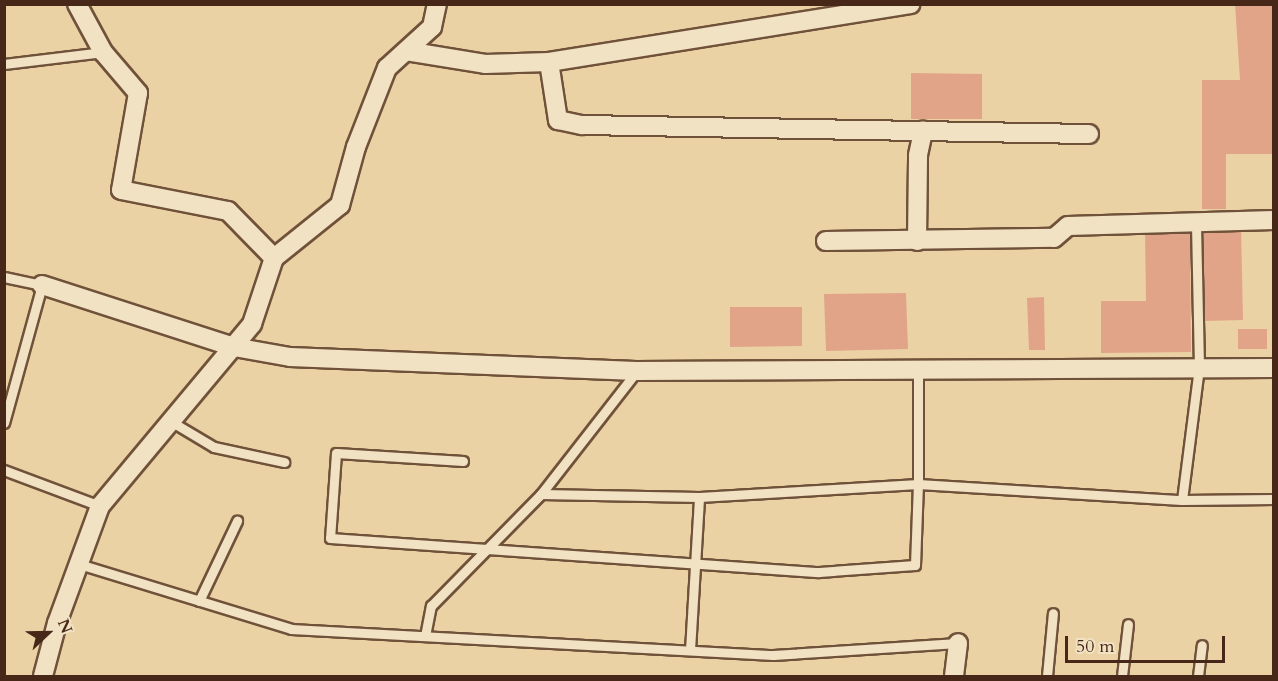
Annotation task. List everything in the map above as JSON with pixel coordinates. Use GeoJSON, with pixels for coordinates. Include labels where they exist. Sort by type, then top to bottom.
{"type":"FeatureCollection","features":[{"type":"Feature","properties":{"kind":"street"},"geometry":{"type":"LineString","coordinates":[[77,4],[103,52],[138,93],[121,190],[228,211],[274,258]]}},
{"type":"Feature","properties":{"kind":"street"},"geometry":{"type":"LineString","coordinates":[[43,676],[100,506],[252,324],[274,258],[340,205],[356,147],[387,68],[432,27],[437,4]]}},
{"type":"Feature","properties":{"kind":"street"},"geometry":{"type":"LineString","coordinates":[[406,51],[485,64],[549,63],[910,4]]}},
{"type":"Feature","properties":{"kind":"street"},"geometry":{"type":"LineString","coordinates":[[549,63],[558,120],[582,125],[1089,134]]}},
{"type":"Feature","properties":{"kind":"street"},"geometry":{"type":"LineString","coordinates":[[917,241],[918,155],[923,131]]}},
{"type":"Feature","properties":{"kind":"street"},"geometry":{"type":"LineString","coordinates":[[825,241],[1054,238],[1068,226],[1274,220]]}},
{"type":"Feature","properties":{"kind":"street"},"geometry":{"type":"LineString","coordinates":[[42,285],[234,347],[290,357],[636,371],[1199,366],[1274,368]]}},
{"type":"Feature","properties":{"kind":"street"},"geometry":{"type":"LineString","coordinates":[[954,676],[958,643]]}},
{"type":"Feature","properties":{"kind":"lane"},"geometry":{"type":"LineString","coordinates":[[4,64],[103,52]]}},
{"type":"Feature","properties":{"kind":"lane"},"geometry":{"type":"LineString","coordinates":[[1182,500],[1199,366],[1196,222]]}},
{"type":"Feature","properties":{"kind":"lane"},"geometry":{"type":"LineString","coordinates":[[4,277],[42,285],[4,423]]}},
{"type":"Feature","properties":{"kind":"lane"},"geometry":{"type":"LineString","coordinates":[[463,461],[336,453],[330,538],[819,572],[915,565],[918,369]]}},
{"type":"Feature","properties":{"kind":"lane"},"geometry":{"type":"LineString","coordinates":[[425,636],[431,606],[542,494],[636,371]]}},
{"type":"Feature","properties":{"kind":"lane"},"geometry":{"type":"LineString","coordinates":[[172,422],[214,447],[284,462]]}},
{"type":"Feature","properties":{"kind":"lane"},"geometry":{"type":"LineString","coordinates":[[4,470],[100,506]]}},
{"type":"Feature","properties":{"kind":"lane"},"geometry":{"type":"LineString","coordinates":[[542,494],[699,497],[918,484],[1182,500],[1274,499]]}},
{"type":"Feature","properties":{"kind":"lane"},"geometry":{"type":"LineString","coordinates":[[690,650],[699,497]]}},
{"type":"Feature","properties":{"kind":"lane"},"geometry":{"type":"LineString","coordinates":[[199,601],[237,521]]}},
{"type":"Feature","properties":{"kind":"lane"},"geometry":{"type":"LineString","coordinates":[[79,564],[291,629],[773,655],[958,643]]}},
{"type":"Feature","properties":{"kind":"lane"},"geometry":{"type":"LineString","coordinates":[[1047,676],[1053,613]]}},
{"type":"Feature","properties":{"kind":"lane"},"geometry":{"type":"LineString","coordinates":[[1122,676],[1128,624]]}},
{"type":"Feature","properties":{"kind":"lane"},"geometry":{"type":"LineString","coordinates":[[1198,676],[1202,645]]}},
{"type":"Feature","properties":{"kind":"building"},"geometry":{"type":"Polygon","coordinates":[[[1235,4],[1274,4],[1274,154],[1226,154],[1226,209],[1202,209],[1202,80],[1240,80],[1235,4]]]}},
{"type":"Feature","properties":{"kind":"building"},"geometry":{"type":"Polygon","coordinates":[[[911,73],[982,74],[982,119],[911,119],[911,73]]]}},
{"type":"Feature","properties":{"kind":"building"},"geometry":{"type":"Polygon","coordinates":[[[1201,226],[1241,226],[1243,320],[1203,321],[1201,226]]]}},
{"type":"Feature","properties":{"kind":"building"},"geometry":{"type":"Polygon","coordinates":[[[1145,232],[1190,232],[1191,352],[1101,353],[1101,301],[1146,301],[1145,232]]]}},
{"type":"Feature","properties":{"kind":"building"},"geometry":{"type":"Polygon","coordinates":[[[906,293],[908,349],[826,351],[824,294],[906,293]]]}},
{"type":"Feature","properties":{"kind":"building"},"geometry":{"type":"Polygon","coordinates":[[[1044,297],[1045,350],[1029,350],[1027,298],[1044,297]]]}},
{"type":"Feature","properties":{"kind":"building"},"geometry":{"type":"Polygon","coordinates":[[[730,307],[802,307],[802,346],[730,347],[730,307]]]}},
{"type":"Feature","properties":{"kind":"building"},"geometry":{"type":"Polygon","coordinates":[[[1238,329],[1267,329],[1267,349],[1238,349],[1238,329]]]}}]}
